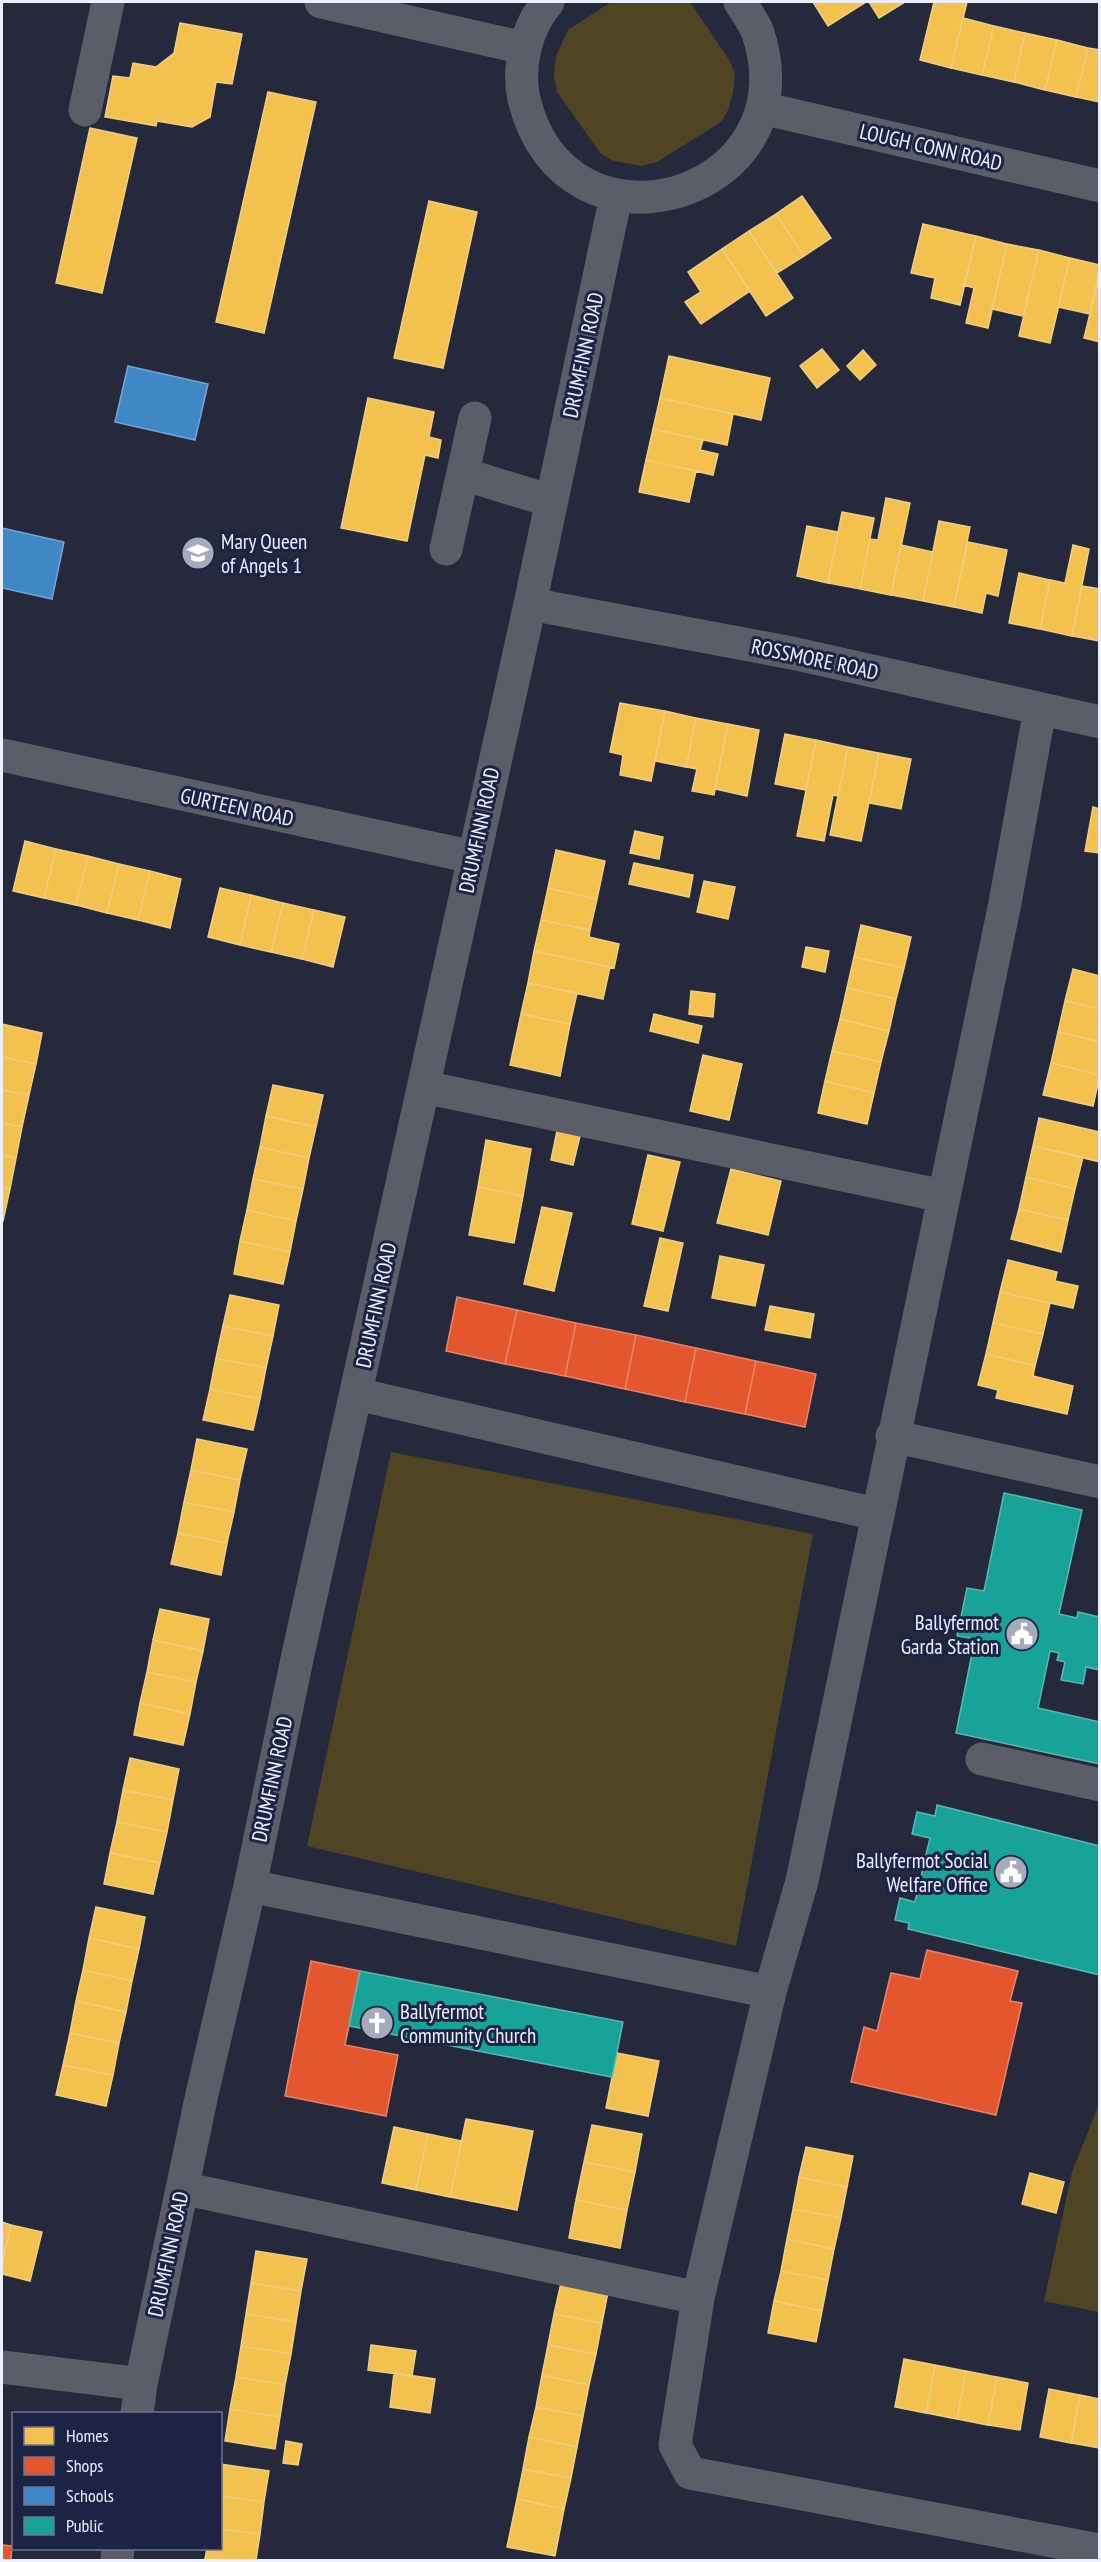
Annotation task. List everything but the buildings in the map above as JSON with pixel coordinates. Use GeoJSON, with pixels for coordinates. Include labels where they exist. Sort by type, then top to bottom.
{"type":"FeatureCollection","features":[{"type":"Feature","properties":{"kind":"street"},"geometry":{"type":"LineString","coordinates":[[85,110],[108,2]]}},
{"type":"Feature","properties":{"kind":"street"},"geometry":{"type":"LineString","coordinates":[[321,2],[524,48]]}},
{"type":"Feature","properties":{"kind":"street"},"geometry":{"type":"LineString","coordinates":[[548,2],[539,12],[524,48],[521,86],[530,124],[550,156],[580,181],[616,196],[653,198],[690,190],[722,170],[747,142],[762,108],[766,69],[758,32],[740,2]]}},
{"type":"Feature","properties":{"kind":"street","name":"LOUGH CONN ROAD"},"geometry":{"type":"LineString","coordinates":[[762,108],[1100,186]]}},
{"type":"Feature","properties":{"kind":"street","name":"DRUMFINN ROAD"},"geometry":{"type":"LineString","coordinates":[[139,2399],[182,2188],[530,604],[616,196]]}},
{"type":"Feature","properties":{"kind":"street"},"geometry":{"type":"LineString","coordinates":[[446,549],[476,418]]}},
{"type":"Feature","properties":{"kind":"street"},"geometry":{"type":"LineString","coordinates":[[463,474],[551,501]]}},
{"type":"Feature","properties":{"kind":"street","name":"ROSSMORE ROAD"},"geometry":{"type":"LineString","coordinates":[[530,604],[792,652],[1100,722]]}},
{"type":"Feature","properties":{"kind":"street"},"geometry":{"type":"LineString","coordinates":[[1040,709],[1005,903],[892,1436],[802,1881],[770,1992],[698,2298],[675,2445],[690,2473],[1100,2550]]}},
{"type":"Feature","properties":{"kind":"street","name":"GURTEEN ROAD"},"geometry":{"type":"LineString","coordinates":[[2,755],[473,857]]}},
{"type":"Feature","properties":{"kind":"street"},"geometry":{"type":"LineString","coordinates":[[424,1087],[943,1196]]}},
{"type":"Feature","properties":{"kind":"street"},"geometry":{"type":"LineString","coordinates":[[357,1394],[876,1514]]}},
{"type":"Feature","properties":{"kind":"street"},"geometry":{"type":"LineString","coordinates":[[892,1436],[1100,1482]]}},
{"type":"Feature","properties":{"kind":"street"},"geometry":{"type":"LineString","coordinates":[[982,1759],[1100,1785]]}},
{"type":"Feature","properties":{"kind":"street"},"geometry":{"type":"LineString","coordinates":[[250,1886],[770,1992]]}},
{"type":"Feature","properties":{"kind":"street"},"geometry":{"type":"LineString","coordinates":[[182,2188],[698,2298]]}},
{"type":"Feature","properties":{"kind":"street"},"geometry":{"type":"LineString","coordinates":[[2,2367],[139,2399]]}},
{"type":"Feature","properties":{"kind":"shaded area"},"geometry":{"type":"Polygon","coordinates":[[[611,2],[690,2],[730,61],[735,74],[733,93],[728,110],[721,122],[657,162],[641,166],[614,161],[601,154],[557,92],[554,76],[556,56],[568,30],[611,2]]]}},
{"type":"Feature","properties":{"kind":"shaded area"},"geometry":{"type":"Polygon","coordinates":[[[391,1452],[813,1534],[736,1946],[307,1846],[391,1452]]]}},
{"type":"Feature","properties":{"kind":"shaded area"},"geometry":{"type":"Polygon","coordinates":[[[1099,2104],[1099,2312],[1044,2301],[1072,2172],[1099,2104]]]}},
{"type":"Feature","properties":{"kind":"place","name":"Mary Queen of Angels 1"},"geometry":{"type":"Point","coordinates":[198,553]}},
{"type":"Feature","properties":{"kind":"place","name":"Ballyfermot Garda Station"},"geometry":{"type":"Point","coordinates":[1022,1634]}},
{"type":"Feature","properties":{"kind":"place","name":"Ballyfermot Social Welfare Office"},"geometry":{"type":"Point","coordinates":[1011,1872]}},
{"type":"Feature","properties":{"kind":"place","name":"Ballyfermot Community Church"},"geometry":{"type":"Point","coordinates":[377,2023]}}]}
